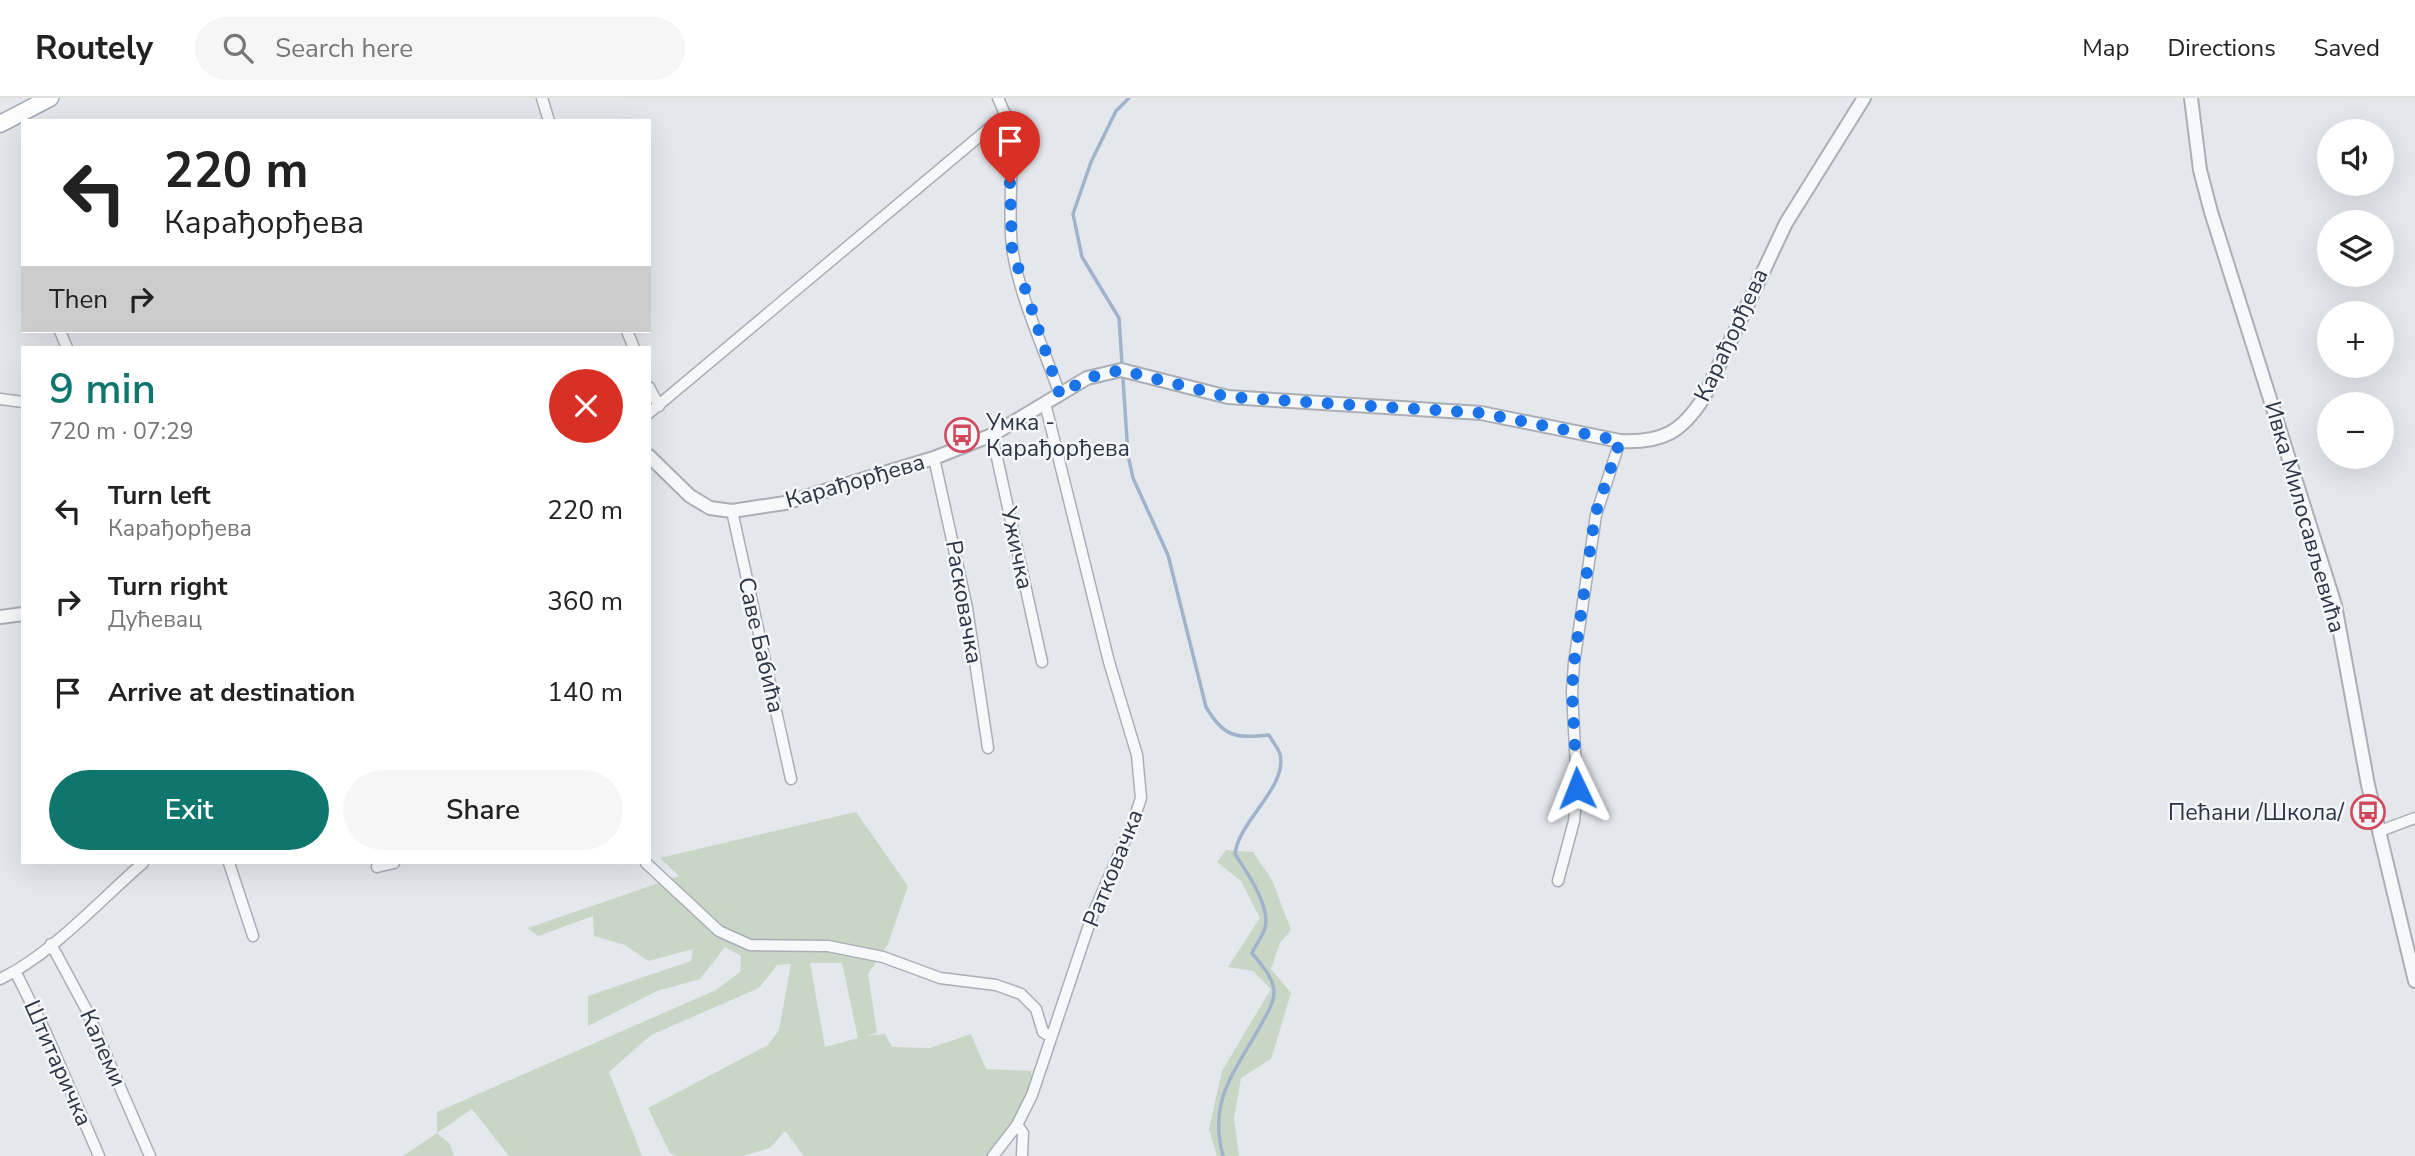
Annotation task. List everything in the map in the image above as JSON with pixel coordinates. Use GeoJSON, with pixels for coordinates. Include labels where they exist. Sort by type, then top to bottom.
{"type":"FeatureCollection","features":[{"type":"Feature","properties":{"kind":"main road"},"geometry":{"type":"LineString","coordinates":[[0,124],[50,98]]}},
{"type":"Feature","properties":{"kind":"street"},"geometry":{"type":"LineString","coordinates":[[542,98],[548,119]]}},
{"type":"Feature","properties":{"kind":"street"},"geometry":{"type":"LineString","coordinates":[[998,98],[1006,114],[1010,137],[1012,249],[1060,395]]}},
{"type":"Feature","properties":{"kind":"street","name":"Карађорђева"},"geometry":{"type":"LineString","coordinates":[[651,458],[697,502],[710,509],[732,511],[785,503],[934,458],[992,435],[1087,378],[1128,371],[1228,397],[1481,413],[1620,441],[1636,442],[1663,436],[1689,420],[1711,384],[1786,223],[1864,98]]}},
{"type":"Feature","properties":{"kind":"street","name":"Ивка Милосављевића"},"geometry":{"type":"LineString","coordinates":[[2191,98],[2200,170],[2211,212],[2335,605],[2366,774],[2415,981]]}},
{"type":"Feature","properties":{"kind":"street"},"geometry":{"type":"LineString","coordinates":[[651,412],[1006,114]]}},
{"type":"Feature","properties":{"kind":"street"},"geometry":{"type":"LineString","coordinates":[[651,391],[659,406]]}},
{"type":"Feature","properties":{"kind":"street"},"geometry":{"type":"LineString","coordinates":[[0,400],[21,402]]}},
{"type":"Feature","properties":{"kind":"street","name":"Ратковачка"},"geometry":{"type":"LineString","coordinates":[[993,1156],[1017,1125],[1032,1095],[1092,916],[1141,798],[1142,779],[1095,608],[1045,403]]}},
{"type":"Feature","properties":{"kind":"street","name":"Ужичка"},"geometry":{"type":"LineString","coordinates":[[992,435],[1042,662]]}},
{"type":"Feature","properties":{"kind":"street"},"geometry":{"type":"LineString","coordinates":[[1558,881],[1574,821],[1577,788],[1572,691],[1574,663],[1595,515],[1620,441]]}},
{"type":"Feature","properties":{"kind":"street","name":"Расковачка"},"geometry":{"type":"LineString","coordinates":[[934,458],[967,608],[988,748]]}},
{"type":"Feature","properties":{"kind":"street","name":"Саве Бабића"},"geometry":{"type":"LineString","coordinates":[[732,511],[791,779]]}},
{"type":"Feature","properties":{"kind":"street"},"geometry":{"type":"LineString","coordinates":[[0,617],[21,614]]}},
{"type":"Feature","properties":{"kind":"street"},"geometry":{"type":"LineString","coordinates":[[2380,831],[2415,818]]}},
{"type":"Feature","properties":{"kind":"street"},"geometry":{"type":"LineString","coordinates":[[0,979],[51,944],[142,864]]}},
{"type":"Feature","properties":{"kind":"street"},"geometry":{"type":"LineString","coordinates":[[229,864],[253,936]]}},
{"type":"Feature","properties":{"kind":"street"},"geometry":{"type":"LineString","coordinates":[[377,867],[390,864]]}},
{"type":"Feature","properties":{"kind":"street"},"geometry":{"type":"LineString","coordinates":[[647,864],[719,931],[750,945],[828,946],[883,957],[940,978],[996,985],[1021,994],[1036,1009],[1043,1032],[1051,1037]]}},
{"type":"Feature","properties":{"kind":"street","name":"Калеми"},"geometry":{"type":"LineString","coordinates":[[51,944],[96,1030],[150,1156]]}},
{"type":"Feature","properties":{"kind":"street","name":"Штитаричка"},"geometry":{"type":"LineString","coordinates":[[15,971],[46,1033],[99,1156]]}},
{"type":"Feature","properties":{"kind":"street"},"geometry":{"type":"LineString","coordinates":[[1017,1125],[1023,1133],[1022,1156]]}},
{"type":"Feature","properties":{"kind":"green space"},"geometry":{"type":"Polygon","coordinates":[[[856,812],[908,886],[888,944],[868,974],[877,1033],[866,1036],[885,1034],[892,1047],[930,1048],[971,1034],[986,1069],[1031,1071],[1031,1082],[1023,1104],[989,1156],[804,1156],[785,1131],[770,1148],[743,1156],[676,1156],[670,1153],[648,1108],[768,1045],[779,1030],[791,964],[777,965],[759,988],[651,1035],[609,1072],[642,1156],[509,1156],[472,1109],[437,1133],[437,1112],[716,990],[740,972],[741,956],[725,947],[700,979],[657,991],[588,1026],[588,996],[691,961],[693,949],[648,961],[625,945],[594,936],[593,916],[538,936],[528,928],[679,876],[660,858],[856,812]],[[810,963],[825,1047],[858,1038],[842,963],[810,963]]]}},
{"type":"Feature","properties":{"kind":"green space"},"geometry":{"type":"Polygon","coordinates":[[[1226,850],[1253,852],[1272,880],[1291,930],[1280,943],[1271,969],[1291,993],[1271,1059],[1241,1078],[1234,1118],[1239,1156],[1217,1156],[1209,1129],[1222,1071],[1271,989],[1253,971],[1228,967],[1260,918],[1241,881],[1217,862],[1226,850]]]}},
{"type":"Feature","properties":{"kind":"green space"},"geometry":{"type":"Polygon","coordinates":[[[437,1133],[450,1144],[454,1156],[403,1156],[437,1133]]]}},
{"type":"Feature","properties":{"kind":"waterway"},"geometry":{"type":"LineString","coordinates":[[1129,98],[1116,111],[1091,162],[1073,214],[1082,257],[1119,318],[1128,455],[1133,478],[1168,555],[1206,707],[1219,725],[1232,734],[1269,735],[1280,754],[1281,766],[1277,779],[1238,841],[1235,854],[1261,899],[1266,919],[1265,928],[1252,953],[1269,975],[1274,994],[1269,1010],[1235,1069],[1222,1100],[1219,1135],[1223,1156]]}},
{"type":"Feature","properties":{"kind":"place","name":"Умка - Карађорђева"},"geometry":{"type":"Point","coordinates":[962,435]}},
{"type":"Feature","properties":{"kind":"place","name":"Пећани /Школа/"},"geometry":{"type":"Point","coordinates":[2368,812]}},
{"type":"Feature","properties":{"kind":"route"},"geometry":{"type":"LineString","coordinates":[[1010,183],[1012,249],[1060,395],[1087,378],[1103,372],[1121,370],[1228,397],[1287,403],[1367,405],[1481,413],[1620,441],[1595,515],[1574,663],[1572,691],[1577,788]]}}]}
